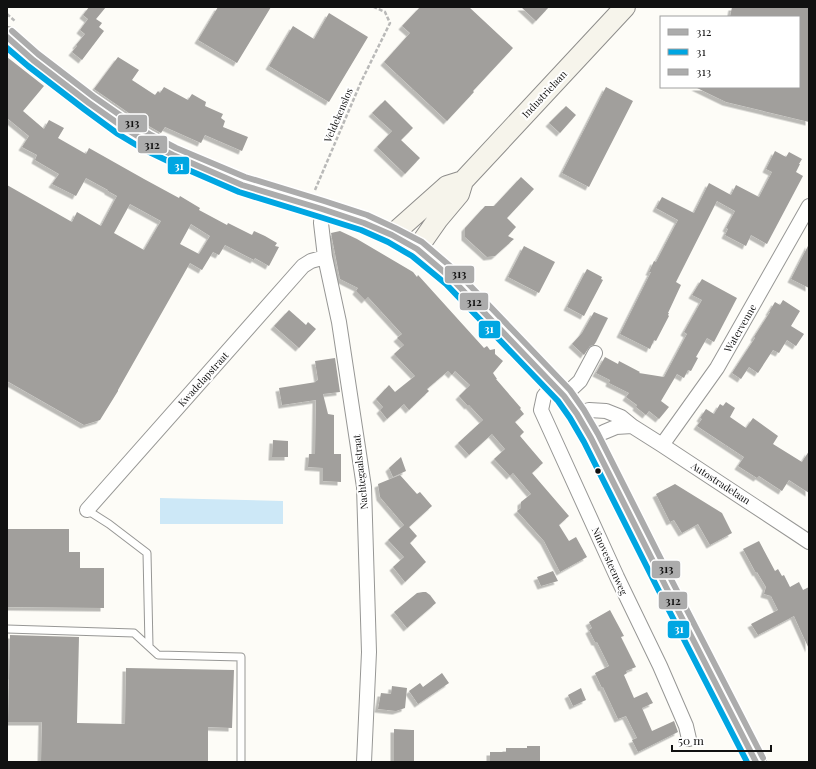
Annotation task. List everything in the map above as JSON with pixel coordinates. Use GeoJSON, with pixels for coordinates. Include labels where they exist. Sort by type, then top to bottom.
{"type":"FeatureCollection","features":[{"type":"Feature","properties":{"kind":"main road","name":"Industrielaan"},"geometry":{"type":"LineString","coordinates":[[417,249],[438,219],[459,194],[464,181],[624,7]]}},
{"type":"Feature","properties":{"kind":"main road"},"geometry":{"type":"LineString","coordinates":[[7,37],[49,73],[123,127],[147,142],[179,158],[242,185],[364,223],[392,235],[417,249],[451,278],[578,414],[592,438],[756,762]]}},
{"type":"Feature","properties":{"kind":"main road","name":"Industrielaan"},"geometry":{"type":"LineString","coordinates":[[392,235],[447,186],[464,181]]}},
{"type":"Feature","properties":{"kind":"street","name":"Watervenne"},"geometry":{"type":"LineString","coordinates":[[662,444],[717,368],[809,206]]}},
{"type":"Feature","properties":{"kind":"street","name":"Nachtegaalstraat"},"geometry":{"type":"LineString","coordinates":[[315,207],[321,223],[325,258],[339,322],[364,486],[369,652],[364,762]]}},
{"type":"Feature","properties":{"kind":"street","name":"Kwadelapstraat"},"geometry":{"type":"LineString","coordinates":[[87,510],[303,266],[311,261],[325,258]]}},
{"type":"Feature","properties":{"kind":"street","name":"Ninovesteenweg"},"geometry":{"type":"LineString","coordinates":[[595,353],[580,380],[544,396],[541,410],[660,666],[686,726],[689,739]]}},
{"type":"Feature","properties":{"kind":"street","name":"Autostradelaan"},"geometry":{"type":"LineString","coordinates":[[578,414],[589,410],[606,411],[621,417],[632,426],[662,444],[809,542]]}},
{"type":"Feature","properties":{"kind":"street"},"geometry":{"type":"LineString","coordinates":[[592,438],[616,427],[632,426]]}},
{"type":"Feature","properties":{"kind":"lane"},"geometry":{"type":"LineString","coordinates":[[87,510],[109,524],[147,553],[149,646]]}},
{"type":"Feature","properties":{"kind":"lane"},"geometry":{"type":"LineString","coordinates":[[7,629],[134,633],[158,655],[241,657],[241,762]]}},
{"type":"Feature","properties":{"kind":"path","name":"Veldekenslos"},"geometry":{"type":"LineString","coordinates":[[315,207],[361,82],[390,24],[384,12],[374,7]]}},
{"type":"Feature","properties":{"kind":"water"},"geometry":{"type":"Polygon","coordinates":[[[160,498],[283,501],[283,524],[160,524],[160,498]]]}},
{"type":"Feature","properties":{"kind":"building"},"geometry":{"type":"Polygon","coordinates":[[[89,7],[106,7],[96,19],[102,23],[99,27],[104,31],[82,60],[72,52],[85,34],[80,30],[88,19],[83,15],[89,7]]]}},
{"type":"Feature","properties":{"kind":"building"},"geometry":{"type":"Polygon","coordinates":[[[218,7],[271,7],[237,63],[198,40],[218,7]]]}},
{"type":"Feature","properties":{"kind":"building"},"geometry":{"type":"Polygon","coordinates":[[[420,7],[469,7],[513,48],[447,121],[384,62],[410,33],[402,26],[420,7]]]}},
{"type":"Feature","properties":{"kind":"building"},"geometry":{"type":"Polygon","coordinates":[[[521,7],[549,7],[536,21],[521,7]]]}},
{"type":"Feature","properties":{"kind":"building"},"geometry":{"type":"Polygon","coordinates":[[[732,7],[809,7],[809,122],[726,102],[697,88],[800,88],[800,16],[730,16],[732,7]]]}},
{"type":"Feature","properties":{"kind":"building"},"geometry":{"type":"Polygon","coordinates":[[[329,13],[368,37],[329,102],[269,66],[293,26],[314,39],[329,13]]]}},
{"type":"Feature","properties":{"kind":"building"},"geometry":{"type":"Polygon","coordinates":[[[7,57],[44,86],[23,111],[44,129],[49,120],[64,128],[58,138],[86,154],[89,148],[179,198],[180,196],[200,208],[199,210],[227,225],[228,223],[252,235],[254,231],[277,243],[275,246],[279,247],[269,266],[225,245],[219,255],[213,252],[202,270],[190,263],[100,420],[84,425],[7,381],[7,185],[72,222],[77,212],[101,226],[117,196],[86,178],[76,196],[52,184],[59,174],[35,160],[37,155],[22,147],[29,136],[7,118],[7,57]],[[130,204],[114,233],[144,250],[161,221],[130,204]],[[191,224],[180,244],[199,254],[210,236],[191,224]]]}},
{"type":"Feature","properties":{"kind":"building"},"geometry":{"type":"Polygon","coordinates":[[[118,57],[139,70],[132,80],[155,95],[158,91],[160,93],[164,87],[188,100],[192,94],[206,102],[205,106],[223,114],[221,118],[225,121],[223,127],[248,137],[242,151],[205,135],[201,143],[165,127],[161,133],[142,122],[94,89],[118,57]]]}},
{"type":"Feature","properties":{"kind":"building"},"geometry":{"type":"Polygon","coordinates":[[[606,87],[633,101],[589,187],[562,173],[606,87]]]}},
{"type":"Feature","properties":{"kind":"building"},"geometry":{"type":"Polygon","coordinates":[[[385,100],[413,128],[401,140],[420,158],[405,174],[377,147],[392,131],[372,113],[385,100]]]}},
{"type":"Feature","properties":{"kind":"building"},"geometry":{"type":"Polygon","coordinates":[[[566,106],[576,115],[560,133],[549,123],[566,106]]]}},
{"type":"Feature","properties":{"kind":"building"},"geometry":{"type":"Polygon","coordinates":[[[775,151],[786,157],[789,152],[802,159],[796,172],[803,176],[767,244],[751,235],[746,246],[725,235],[728,229],[726,228],[735,211],[717,201],[676,282],[681,285],[668,313],[669,316],[656,341],[654,340],[650,349],[620,334],[651,272],[649,272],[654,261],[656,262],[678,220],[656,208],[662,197],[694,213],[709,183],[731,195],[736,185],[759,197],[772,172],[766,169],[775,151]]]}},
{"type":"Feature","properties":{"kind":"building"},"geometry":{"type":"Polygon","coordinates":[[[521,177],[534,189],[507,218],[516,227],[508,236],[514,239],[495,256],[487,257],[465,237],[465,228],[485,206],[494,206],[521,177]]]}},
{"type":"Feature","properties":{"kind":"building"},"geometry":{"type":"Polygon","coordinates":[[[340,231],[357,239],[413,272],[417,277],[418,275],[484,348],[487,346],[490,350],[495,349],[495,354],[503,361],[493,373],[496,379],[521,408],[520,409],[524,414],[515,422],[524,432],[520,436],[543,463],[532,473],[569,516],[559,525],[569,541],[576,537],[587,557],[560,572],[544,541],[517,511],[521,508],[521,502],[531,494],[513,473],[510,476],[494,459],[505,449],[492,434],[469,455],[458,443],[483,420],[459,396],[470,385],[455,371],[452,375],[448,371],[427,389],[429,391],[409,410],[404,404],[387,419],[380,410],[383,407],[376,399],[389,385],[395,392],[415,376],[394,354],[404,345],[397,338],[402,334],[368,297],[365,300],[356,291],[358,288],[340,279],[331,233],[340,231]]]}},
{"type":"Feature","properties":{"kind":"building"},"geometry":{"type":"Polygon","coordinates":[[[809,244],[809,288],[791,279],[809,244]]]}},
{"type":"Feature","properties":{"kind":"building"},"geometry":{"type":"Polygon","coordinates":[[[524,246],[555,262],[539,293],[508,277],[524,246]]]}},
{"type":"Feature","properties":{"kind":"building"},"geometry":{"type":"Polygon","coordinates":[[[587,269],[602,277],[601,279],[603,280],[584,316],[567,307],[587,269]]]}},
{"type":"Feature","properties":{"kind":"building"},"geometry":{"type":"Polygon","coordinates":[[[702,279],[737,298],[714,342],[707,338],[696,357],[698,358],[691,371],[688,370],[684,378],[677,374],[661,401],[669,407],[659,419],[649,411],[646,415],[636,407],[637,405],[626,397],[629,393],[609,383],[610,380],[596,373],[605,357],[618,364],[619,361],[640,372],[639,373],[664,377],[687,334],[684,332],[702,300],[692,295],[702,279]]]}},
{"type":"Feature","properties":{"kind":"building"},"geometry":{"type":"Polygon","coordinates":[[[783,300],[800,311],[791,326],[804,334],[796,346],[787,340],[779,353],[773,350],[758,373],[749,367],[741,379],[732,373],[755,338],[754,337],[775,302],[780,305],[783,300]]]}},
{"type":"Feature","properties":{"kind":"building"},"geometry":{"type":"Polygon","coordinates":[[[289,310],[306,325],[308,322],[316,329],[299,348],[274,326],[289,310]]]}},
{"type":"Feature","properties":{"kind":"building"},"geometry":{"type":"Polygon","coordinates":[[[594,312],[608,318],[596,342],[594,345],[590,346],[584,355],[572,344],[582,333],[594,312]]]}},
{"type":"Feature","properties":{"kind":"building"},"geometry":{"type":"Polygon","coordinates":[[[335,358],[340,392],[323,394],[328,414],[334,415],[334,454],[341,454],[341,482],[323,481],[323,468],[308,467],[309,454],[315,454],[316,400],[282,405],[279,388],[316,382],[318,380],[315,361],[335,358]]]}},
{"type":"Feature","properties":{"kind":"building"},"geometry":{"type":"Polygon","coordinates":[[[726,402],[735,408],[730,417],[746,428],[753,418],[778,436],[773,444],[802,462],[809,451],[809,493],[789,480],[782,491],[759,476],[757,478],[738,466],[744,457],[697,426],[706,409],[714,414],[720,404],[723,406],[726,402]]]}},
{"type":"Feature","properties":{"kind":"building"},"geometry":{"type":"Polygon","coordinates":[[[273,440],[288,441],[288,457],[272,457],[273,440]]]}},
{"type":"Feature","properties":{"kind":"building"},"geometry":{"type":"Polygon","coordinates":[[[401,457],[406,471],[393,477],[389,468],[401,457]]]}},
{"type":"Feature","properties":{"kind":"building"},"geometry":{"type":"Polygon","coordinates":[[[400,475],[417,494],[420,492],[432,506],[409,527],[417,536],[410,543],[426,562],[405,582],[393,567],[404,557],[388,540],[404,525],[380,497],[378,484],[400,475]]]}},
{"type":"Feature","properties":{"kind":"building"},"geometry":{"type":"Polygon","coordinates":[[[675,484],[722,513],[732,533],[710,545],[698,524],[682,533],[674,520],[670,522],[656,494],[675,484]]]}},
{"type":"Feature","properties":{"kind":"building"},"geometry":{"type":"Polygon","coordinates":[[[7,529],[69,529],[69,552],[80,552],[80,568],[104,568],[104,608],[7,607],[7,529]]]}},
{"type":"Feature","properties":{"kind":"building"},"geometry":{"type":"Polygon","coordinates":[[[759,541],[775,571],[778,569],[782,576],[784,575],[790,587],[799,582],[803,590],[809,587],[809,649],[794,616],[758,635],[751,624],[778,610],[771,596],[764,594],[766,587],[757,572],[756,573],[743,549],[759,541]]]}},
{"type":"Feature","properties":{"kind":"building"},"geometry":{"type":"Polygon","coordinates":[[[553,571],[558,581],[541,586],[537,577],[553,571]]]}},
{"type":"Feature","properties":{"kind":"building"},"geometry":{"type":"Polygon","coordinates":[[[423,592],[430,595],[436,603],[407,628],[394,612],[417,593],[423,592]]]}},
{"type":"Feature","properties":{"kind":"building"},"geometry":{"type":"Polygon","coordinates":[[[610,610],[624,636],[621,637],[636,667],[626,671],[627,673],[624,675],[634,698],[647,692],[653,703],[642,708],[652,731],[674,721],[678,732],[638,752],[632,740],[637,738],[626,716],[618,719],[595,673],[609,666],[589,630],[592,628],[589,622],[610,610]]]}},
{"type":"Feature","properties":{"kind":"building"},"geometry":{"type":"Polygon","coordinates":[[[10,635],[79,637],[77,723],[125,724],[126,668],[234,670],[232,728],[208,727],[208,762],[41,762],[42,722],[8,722],[10,635]]]}},
{"type":"Feature","properties":{"kind":"building"},"geometry":{"type":"Polygon","coordinates":[[[442,673],[449,683],[418,704],[409,691],[420,683],[423,687],[442,673]]]}},
{"type":"Feature","properties":{"kind":"building"},"geometry":{"type":"Polygon","coordinates":[[[392,686],[407,688],[405,708],[396,711],[378,709],[381,693],[391,694],[392,686]]]}},
{"type":"Feature","properties":{"kind":"building"},"geometry":{"type":"Polygon","coordinates":[[[581,688],[586,700],[573,706],[568,695],[581,688]]]}},
{"type":"Feature","properties":{"kind":"building"},"geometry":{"type":"Polygon","coordinates":[[[394,729],[414,730],[414,762],[394,762],[394,729]]]}},
{"type":"Feature","properties":{"kind":"building"},"geometry":{"type":"Polygon","coordinates":[[[527,746],[540,746],[540,762],[490,762],[490,752],[506,752],[506,748],[527,748],[527,746]]]}},
{"type":"Feature","properties":{"kind":"transit line","name":"313"},"geometry":{"type":"LineString","coordinates":[[12,31],[38,54],[94,97],[151,135],[176,148],[245,177],[367,215],[422,242],[457,272],[570,390],[584,410],[598,434],[763,758]]}},
{"type":"Feature","properties":{"kind":"transit line","name":"312"},"geometry":{"type":"LineString","coordinates":[[7,37],[33,60],[89,103],[147,142],[242,185],[322,209],[364,223],[392,235],[417,249],[451,278],[564,396],[577,414],[591,438],[756,762]]}},
{"type":"Feature","properties":{"kind":"transit line","name":"31"},"geometry":{"type":"LineString","coordinates":[[7,48],[84,109],[118,134],[143,149],[239,192],[361,230],[388,242],[412,256],[446,284],[558,401],[570,418],[584,442],[747,762]]}}]}
